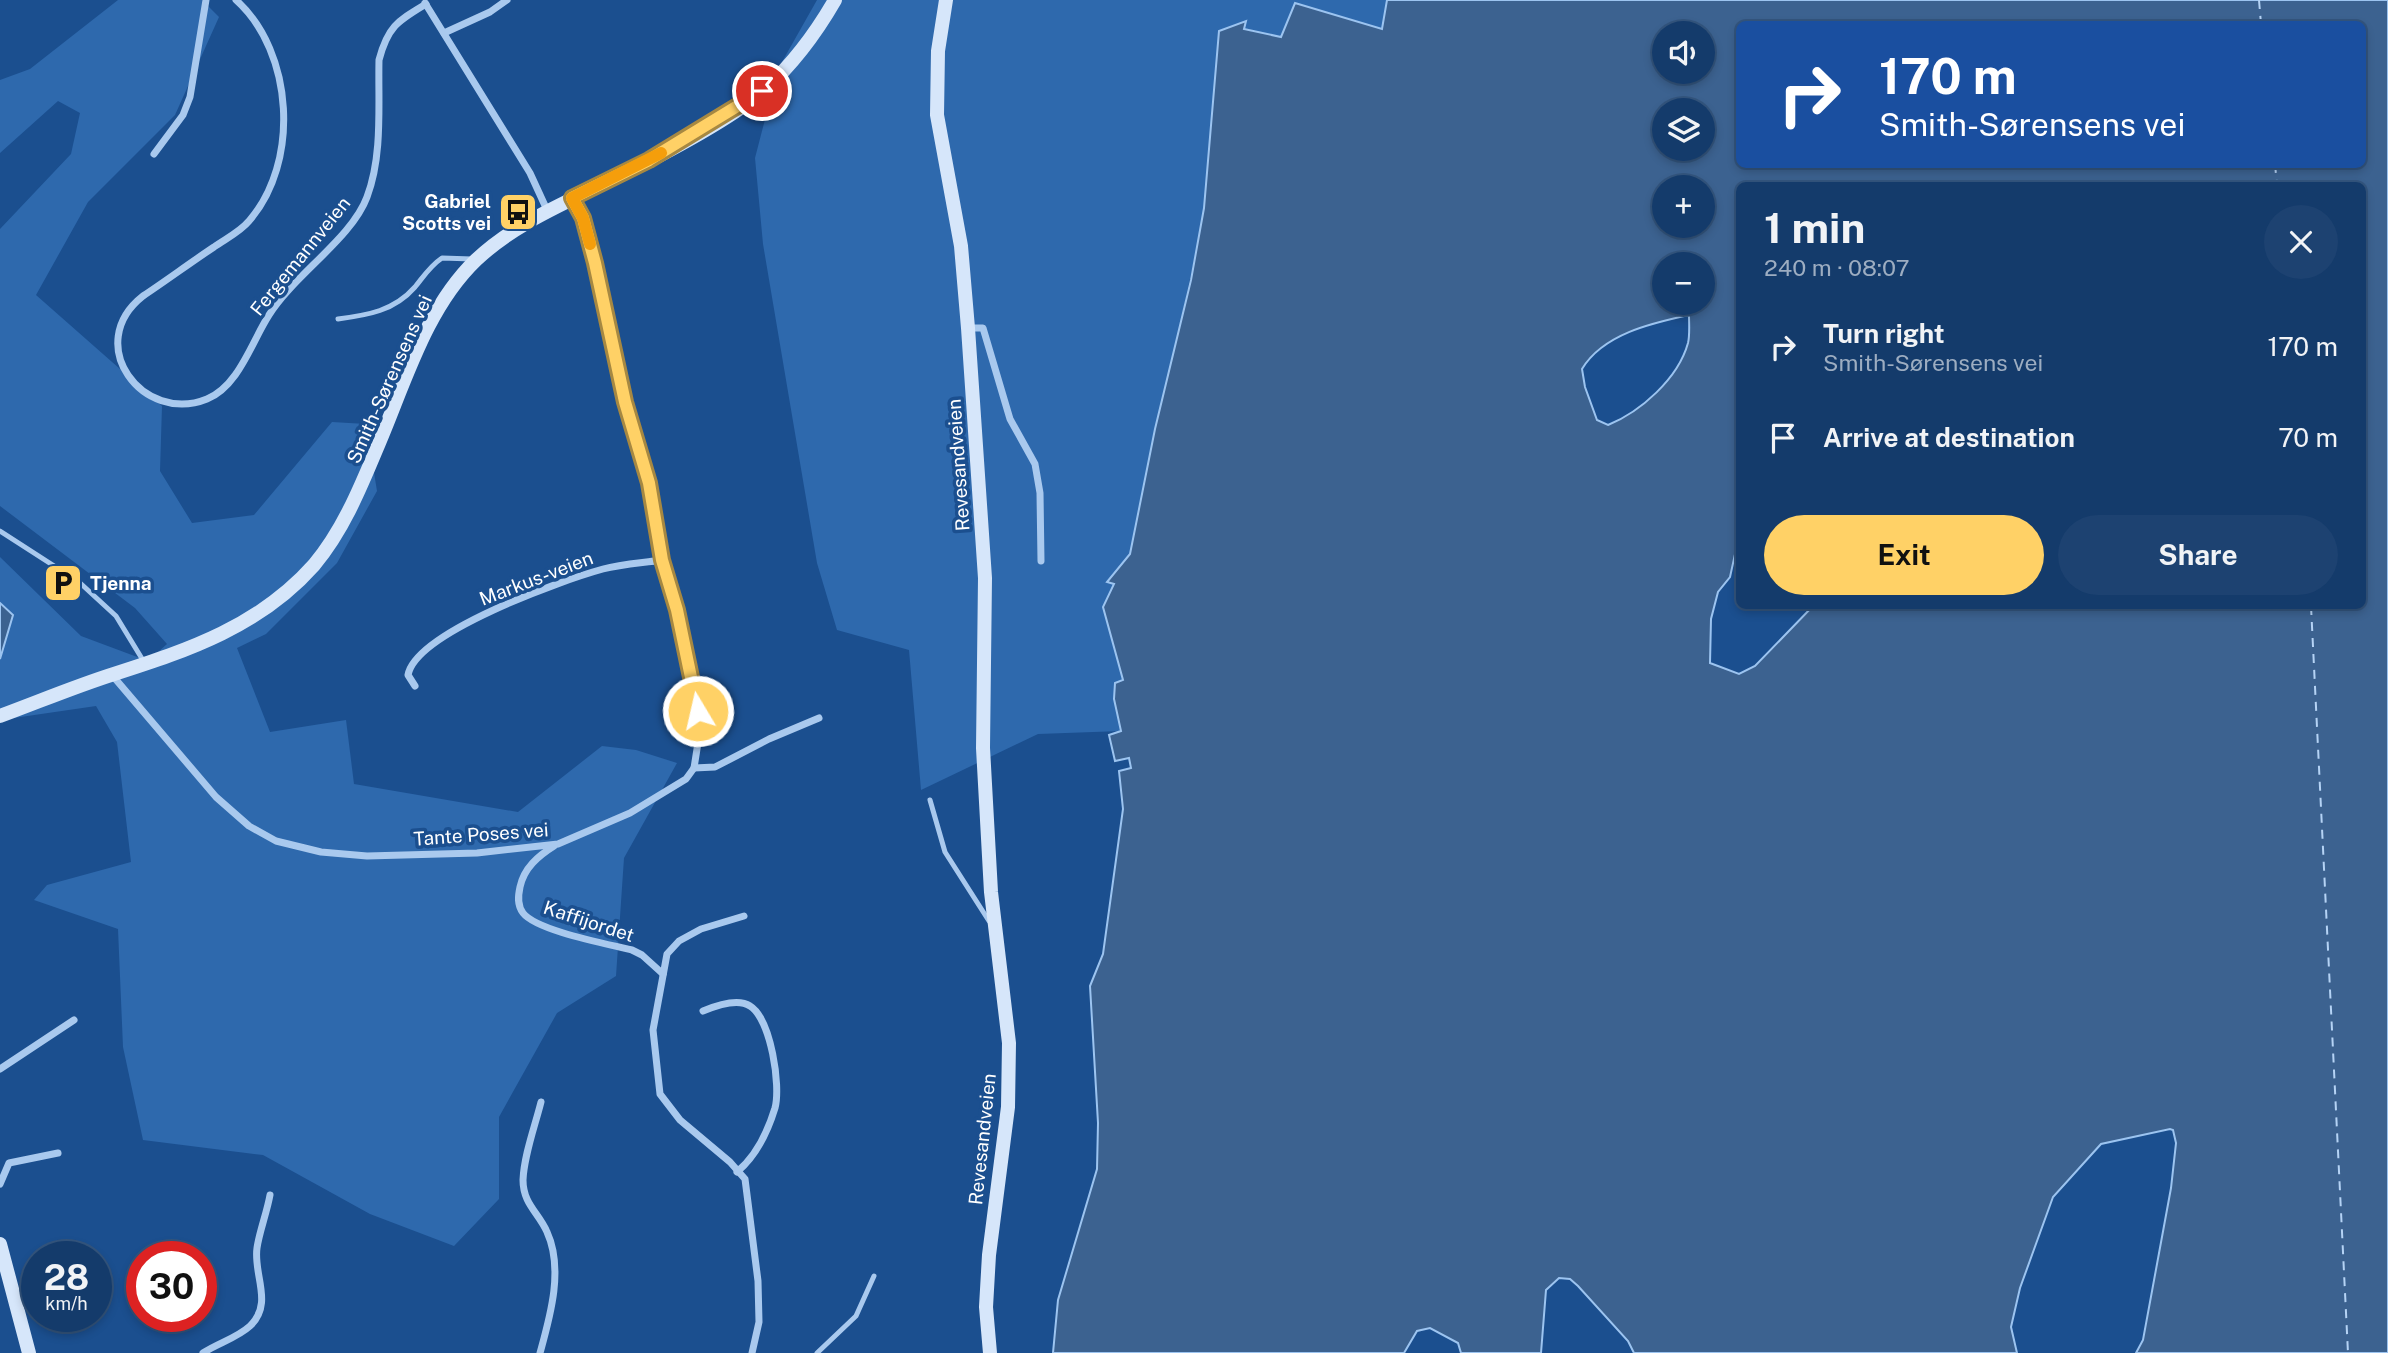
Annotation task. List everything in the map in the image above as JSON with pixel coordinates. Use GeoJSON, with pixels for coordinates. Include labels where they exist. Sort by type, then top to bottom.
{"type":"FeatureCollection","features":[{"type":"Feature","properties":{"kind":"main road","name":"Smith-Sørensens vei"},"geometry":{"type":"LineString","coordinates":[[0,716],[206,642],[248,621],[278,599],[314,564],[354,503],[433,319],[475,261],[503,238],[547,210],[649,160],[762,91],[796,57],[835,0]]}},
{"type":"Feature","properties":{"kind":"main road","name":"Revesandveien"},"geometry":{"type":"LineString","coordinates":[[947,0],[938,51],[937,115],[943,162],[961,246],[968,328],[985,578],[983,748],[995,930],[1009,1043],[1008,1107],[989,1255],[986,1307],[990,1353]]}},
{"type":"Feature","properties":{"kind":"main road"},"geometry":{"type":"LineString","coordinates":[[0,1244],[29,1353]]}},
{"type":"Feature","properties":{"kind":"street"},"geometry":{"type":"LineString","coordinates":[[154,154],[183,115],[190,97],[206,0]]}},
{"type":"Feature","properties":{"kind":"street","name":"Fergemannveien"},"geometry":{"type":"LineString","coordinates":[[236,0],[248,11],[267,42],[281,80],[283,106],[279,154],[272,184],[247,224],[144,296],[129,308],[122,318],[117,335],[125,373],[134,386],[172,402],[209,399],[224,388],[245,358],[269,314],[294,282],[354,221],[367,198],[374,167],[379,60],[383,44],[394,24],[425,2]]}},
{"type":"Feature","properties":{"kind":"street"},"geometry":{"type":"LineString","coordinates":[[444,33],[490,12],[507,0]]}},
{"type":"Feature","properties":{"kind":"street"},"geometry":{"type":"LineString","coordinates":[[425,2],[530,173],[547,210]]}},
{"type":"Feature","properties":{"kind":"street"},"geometry":{"type":"LineString","coordinates":[[572,198],[583,218],[593,253],[625,402],[649,483],[662,560],[696,692],[700,730],[694,768],[715,767],[769,738],[819,718]]}},
{"type":"Feature","properties":{"kind":"street"},"geometry":{"type":"LineString","coordinates":[[968,328],[983,328],[1010,419],[1035,464],[1040,493],[1041,561]]}},
{"type":"Feature","properties":{"kind":"street","name":"Markus-veien"},"geometry":{"type":"LineString","coordinates":[[415,686],[408,675],[416,660],[465,624],[555,584],[605,568],[662,560]]}},
{"type":"Feature","properties":{"kind":"street","name":"Tante Poses vei"},"geometry":{"type":"LineString","coordinates":[[112,675],[216,797],[249,826],[276,841],[321,852],[367,856],[477,853],[558,845],[674,789],[694,768]]}},
{"type":"Feature","properties":{"kind":"street","name":"Kaffijordet"},"geometry":{"type":"LineString","coordinates":[[558,845],[536,858],[522,877],[517,900],[524,914],[544,925],[632,950],[642,955],[663,974]]}},
{"type":"Feature","properties":{"kind":"street"},"geometry":{"type":"LineString","coordinates":[[744,916],[701,929],[679,941],[667,954],[653,1030],[660,1094],[680,1120],[730,1161],[746,1179],[758,1281],[759,1322],[752,1353]]}},
{"type":"Feature","properties":{"kind":"street"},"geometry":{"type":"LineString","coordinates":[[703,1011],[716,1006],[743,1003],[750,1006],[765,1027],[774,1059],[775,1105],[760,1143],[737,1172]]}},
{"type":"Feature","properties":{"kind":"street"},"geometry":{"type":"LineString","coordinates":[[0,1069],[74,1020]]}},
{"type":"Feature","properties":{"kind":"street"},"geometry":{"type":"LineString","coordinates":[[540,1353],[553,1297],[554,1264],[546,1230],[527,1203],[523,1179],[541,1102]]}},
{"type":"Feature","properties":{"kind":"street"},"geometry":{"type":"LineString","coordinates":[[0,1184],[9,1163],[58,1153]]}},
{"type":"Feature","properties":{"kind":"street"},"geometry":{"type":"LineString","coordinates":[[203,1353],[243,1331],[259,1315],[263,1298],[257,1246],[270,1195]]}},
{"type":"Feature","properties":{"kind":"lane"},"geometry":{"type":"LineString","coordinates":[[338,318],[369,314],[388,308],[406,295],[442,258],[467,257],[475,261]]}},
{"type":"Feature","properties":{"kind":"lane"},"geometry":{"type":"LineString","coordinates":[[0,531],[88,591],[116,616],[146,664]]}},
{"type":"Feature","properties":{"kind":"lane","name":"Revesandveien"},"geometry":{"type":"LineString","coordinates":[[930,800],[945,852],[995,930]]}},
{"type":"Feature","properties":{"kind":"lane"},"geometry":{"type":"LineString","coordinates":[[817,1353],[856,1316],[873,1276]]}},
{"type":"Feature","properties":{"kind":"shaded area"},"geometry":{"type":"Polygon","coordinates":[[[118,0],[202,0],[219,17],[175,115],[88,202],[36,295],[162,406],[160,471],[192,523],[254,515],[332,422],[366,424],[377,491],[337,563],[266,634],[237,648],[270,732],[346,720],[354,784],[518,812],[602,746],[636,750],[677,763],[624,858],[616,976],[557,1013],[499,1117],[499,1199],[454,1246],[370,1214],[263,1155],[143,1140],[123,1047],[118,929],[34,900],[47,885],[131,862],[117,742],[96,706],[0,720],[0,659],[13,615],[0,603],[0,557],[81,636],[148,661],[167,644],[135,608],[0,506],[0,229],[71,154],[80,113],[58,101],[0,153],[0,80],[30,69],[118,0]]]}},
{"type":"Feature","properties":{"kind":"shaded area"},"geometry":{"type":"Polygon","coordinates":[[[817,0],[1387,0],[1382,29],[1295,3],[1281,37],[1244,29],[1130,554],[1108,581],[1115,583],[1103,607],[1123,680],[1114,699],[1121,731],[1038,734],[921,790],[909,650],[837,630],[817,563],[763,244],[755,158],[778,69],[817,0]]]}},
{"type":"Feature","properties":{"kind":"shaded area"},"geometry":{"type":"Polygon","coordinates":[[[1387,0],[2388,0],[2388,1353],[2136,1353],[2143,1340],[2171,1188],[2176,1143],[2173,1130],[2170,1129],[2101,1144],[2053,1197],[2020,1288],[2011,1327],[2017,1353],[1634,1353],[1628,1341],[1578,1286],[1570,1279],[1559,1278],[1546,1290],[1541,1353],[1461,1353],[1458,1343],[1430,1328],[1417,1331],[1404,1353],[1053,1353],[1058,1300],[1097,1169],[1098,1123],[1090,986],[1103,954],[1123,809],[1119,771],[1131,768],[1129,758],[1115,761],[1109,735],[1121,731],[1114,699],[1115,683],[1123,680],[1103,607],[1114,584],[1107,582],[1130,554],[1155,429],[1191,280],[1204,208],[1219,31],[1246,21],[1244,29],[1281,37],[1295,3],[1382,29],[1387,0]],[[1689,315],[1630,332],[1602,347],[1591,357],[1582,369],[1585,387],[1597,420],[1608,425],[1633,412],[1656,393],[1676,369],[1688,343],[1689,315]]]}},
{"type":"Feature","properties":{"kind":"shaded area"},"geometry":{"type":"Polygon","coordinates":[[[0,603],[13,615],[0,659],[0,603]]]}},
{"type":"Feature","properties":{"kind":"ferry route"},"geometry":{"type":"LineString","coordinates":[[2259,0],[2261,21]]}},
{"type":"Feature","properties":{"kind":"ferry route"},"geometry":{"type":"LineString","coordinates":[[2275,168],[2277,182]]}},
{"type":"Feature","properties":{"kind":"ferry route"},"geometry":{"type":"LineString","coordinates":[[2311,609],[2348,1353]]}},
{"type":"Feature","properties":{"kind":"slow traffic"},"geometry":{"type":"LineString","coordinates":[[590,244],[583,218],[572,198],[661,153]]}},
{"type":"Feature","properties":{"kind":"place","name":"Gabriel Scotts vei"},"geometry":{"type":"Point","coordinates":[518,212]}},
{"type":"Feature","properties":{"kind":"place","name":"Tjenna"},"geometry":{"type":"Point","coordinates":[63,583]}},
{"type":"Feature","properties":{"kind":"route"},"geometry":{"type":"LineString","coordinates":[[698,711],[672,589],[662,560],[649,483],[625,402],[595,263],[583,218],[572,198],[649,160],[762,91]]}}]}
